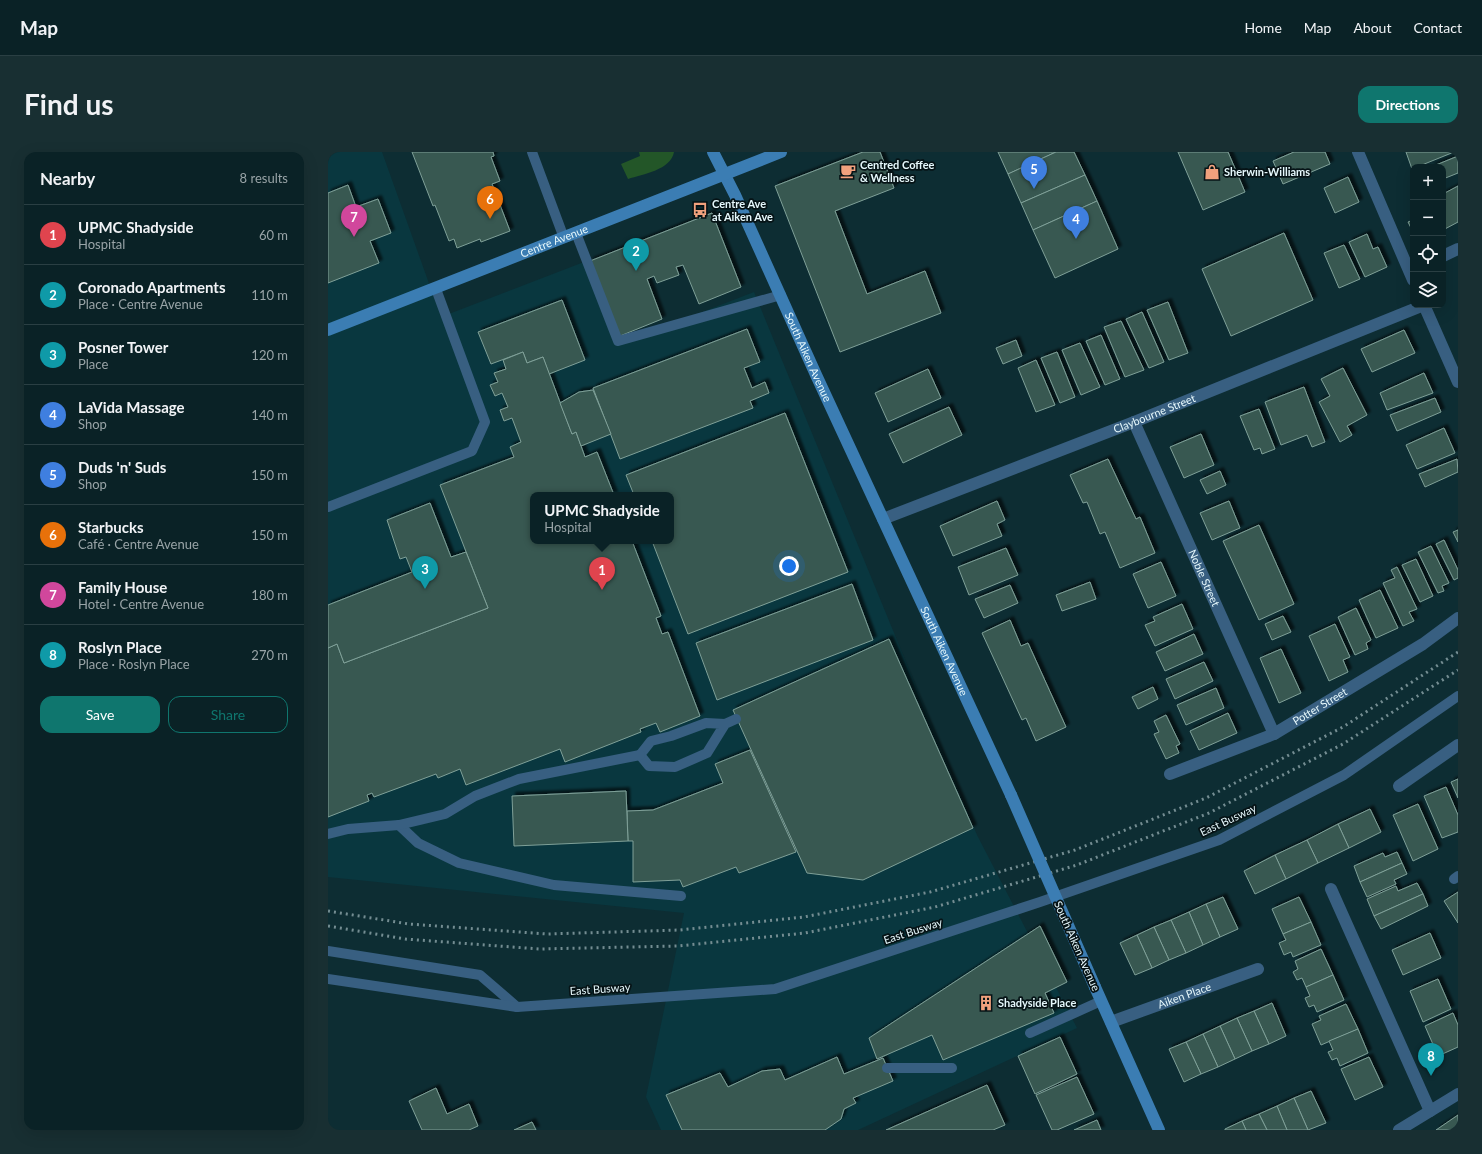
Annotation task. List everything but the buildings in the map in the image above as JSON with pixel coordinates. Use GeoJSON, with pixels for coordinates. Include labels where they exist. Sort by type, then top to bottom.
{"type":"FeatureCollection","features":[{"type":"Feature","properties":{"kind":"main road","name":"South Aiken Avenue"},"geometry":{"type":"LineString","coordinates":[[713,152],[725,174],[1011,795],[1159,1130]]}},
{"type":"Feature","properties":{"kind":"main road","name":"Centre Avenue"},"geometry":{"type":"LineString","coordinates":[[328,330],[436,289],[781,152]]}},
{"type":"Feature","properties":{"kind":"street"},"geometry":{"type":"LineString","coordinates":[[1358,152],[1411,272]]}},
{"type":"Feature","properties":{"kind":"street"},"geometry":{"type":"LineString","coordinates":[[1446,255],[1458,249]]}},
{"type":"Feature","properties":{"kind":"street","name":"Claybourne Street"},"geometry":{"type":"LineString","coordinates":[[883,519],[1134,422],[1417,308]]}},
{"type":"Feature","properties":{"kind":"street"},"geometry":{"type":"LineString","coordinates":[[1425,308],[1458,382]]}},
{"type":"Feature","properties":{"kind":"street","name":"Noble Street"},"geometry":{"type":"LineString","coordinates":[[1134,422],[1274,734]]}},
{"type":"Feature","properties":{"kind":"street","name":"Potter Street"},"geometry":{"type":"LineString","coordinates":[[1170,774],[1274,734],[1423,644],[1458,618]]}},
{"type":"Feature","properties":{"kind":"street"},"geometry":{"type":"LineString","coordinates":[[1399,786],[1458,745]]}},
{"type":"Feature","properties":{"kind":"street"},"geometry":{"type":"LineString","coordinates":[[1331,889],[1430,1111]]}},
{"type":"Feature","properties":{"kind":"street","name":"Aiken Place"},"geometry":{"type":"LineString","coordinates":[[1111,1022],[1258,969]]}},
{"type":"Feature","properties":{"kind":"street"},"geometry":{"type":"LineString","coordinates":[[1404,1128],[1458,1094]]}},
{"type":"Feature","properties":{"kind":"lane"},"geometry":{"type":"LineString","coordinates":[[532,152],[564,238]]}},
{"type":"Feature","properties":{"kind":"lane"},"geometry":{"type":"LineString","coordinates":[[576,233],[618,341],[781,295]]}},
{"type":"Feature","properties":{"kind":"lane"},"geometry":{"type":"LineString","coordinates":[[328,507],[472,451],[485,422],[436,289]]}},
{"type":"Feature","properties":{"kind":"lane","name":"East Busway"},"geometry":{"type":"LineString","coordinates":[[328,979],[517,1007],[775,989],[1040,902],[1219,840],[1344,775],[1458,696]]}},
{"type":"Feature","properties":{"kind":"lane"},"geometry":{"type":"LineString","coordinates":[[328,834],[348,829],[399,825],[445,814],[475,796],[519,779],[640,755],[651,741],[671,736],[706,723],[725,724],[736,719]]}},
{"type":"Feature","properties":{"kind":"lane"},"geometry":{"type":"LineString","coordinates":[[640,755],[649,766],[675,767],[707,753],[725,724]]}},
{"type":"Feature","properties":{"kind":"lane"},"geometry":{"type":"LineString","coordinates":[[399,825],[418,843],[459,863],[554,885],[681,896]]}},
{"type":"Feature","properties":{"kind":"lane"},"geometry":{"type":"LineString","coordinates":[[328,951],[480,975],[517,1007]]}},
{"type":"Feature","properties":{"kind":"lane"},"geometry":{"type":"LineString","coordinates":[[1030,1033],[1101,1001]]}},
{"type":"Feature","properties":{"kind":"lane"},"geometry":{"type":"LineString","coordinates":[[888,1068],[952,1068]]}},
{"type":"Feature","properties":{"kind":"shaded area"},"geometry":{"type":"Polygon","coordinates":[[[328,152],[382,152],[441,317],[584,262],[617,345],[754,292],[977,835],[1077,1028],[858,1130],[661,1130],[646,1097],[684,913],[328,877],[328,152]]]}},
{"type":"Feature","properties":{"kind":"green space"},"geometry":{"type":"Polygon","coordinates":[[[639,152],[674,152],[668,163],[662,167],[628,179],[621,164],[640,156],[639,152]]]}},
{"type":"Feature","properties":{"kind":"railway"},"geometry":{"type":"LineString","coordinates":[[328,911],[409,924],[547,934],[680,930],[804,917],[930,892],[1075,850],[1206,798],[1343,727],[1458,652]]}},
{"type":"Feature","properties":{"kind":"railway"},"geometry":{"type":"LineString","coordinates":[[328,926],[405,939],[539,949],[678,946],[805,933],[935,907],[1077,865],[1209,813],[1343,744],[1458,670]]}},
{"type":"Feature","properties":{"kind":"place","name":"Centred Coffee & Wellness"},"geometry":{"type":"Point","coordinates":[848,171]}},
{"type":"Feature","properties":{"kind":"place","name":"Sherwin-Williams"},"geometry":{"type":"Point","coordinates":[1212,172]}},
{"type":"Feature","properties":{"kind":"place","name":"Duds 'n' Suds"},"geometry":{"type":"Point","coordinates":[1034,189]}},
{"type":"Feature","properties":{"kind":"place","name":"Centre Ave at Aiken Ave"},"geometry":{"type":"Point","coordinates":[700,210]}},
{"type":"Feature","properties":{"kind":"place","name":"Starbucks"},"geometry":{"type":"Point","coordinates":[490,219]}},
{"type":"Feature","properties":{"kind":"place","name":"Family House"},"geometry":{"type":"Point","coordinates":[354,237]}},
{"type":"Feature","properties":{"kind":"place","name":"LaVida Massage"},"geometry":{"type":"Point","coordinates":[1076,239]}},
{"type":"Feature","properties":{"kind":"place","name":"Coronado Apartments"},"geometry":{"type":"Point","coordinates":[636,271]}},
{"type":"Feature","properties":{"kind":"place","name":"Posner Tower"},"geometry":{"type":"Point","coordinates":[425,589]}},
{"type":"Feature","properties":{"kind":"place","name":"UPMC Shadyside"},"geometry":{"type":"Point","coordinates":[602,590]}},
{"type":"Feature","properties":{"kind":"place","name":"Shadyside Place"},"geometry":{"type":"Point","coordinates":[986,1003]}},
{"type":"Feature","properties":{"kind":"place","name":"Roslyn Place"},"geometry":{"type":"Point","coordinates":[1431,1076]}}]}
